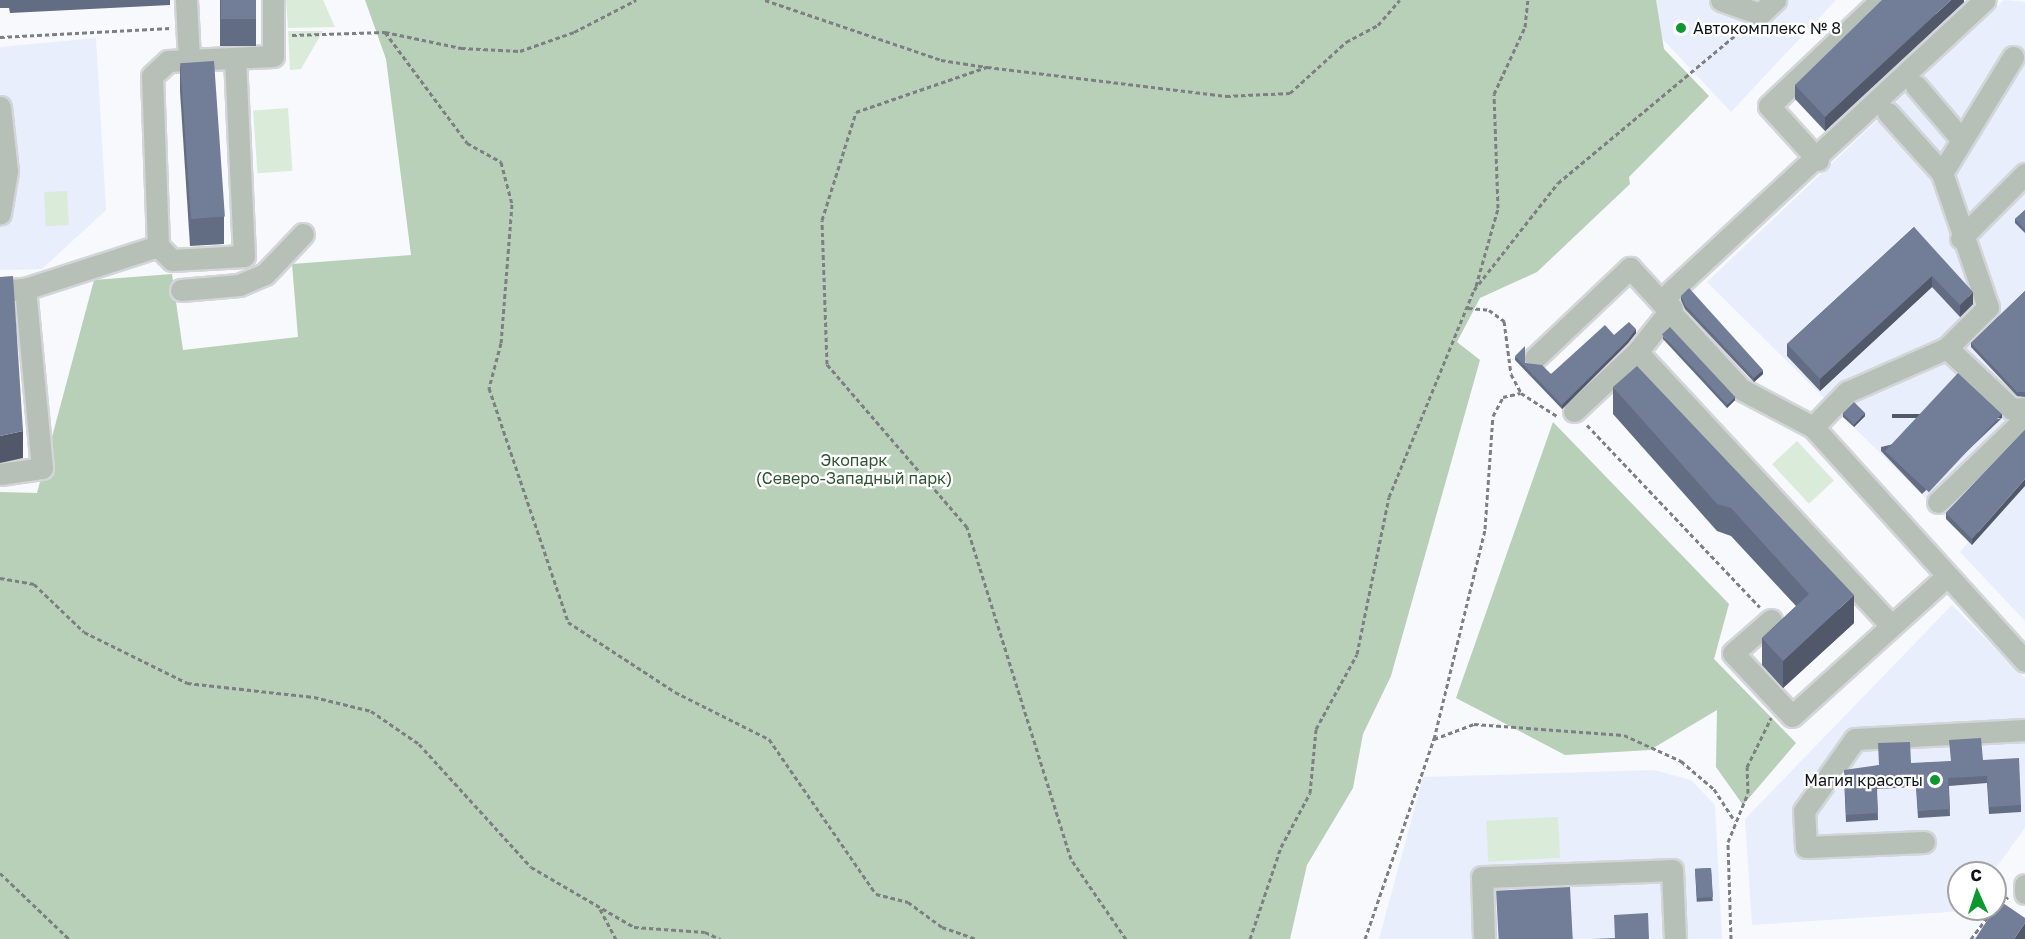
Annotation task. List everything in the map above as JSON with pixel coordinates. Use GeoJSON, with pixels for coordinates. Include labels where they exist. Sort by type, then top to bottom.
{"type":"FeatureCollection","features":[{"type":"Feature","properties":{"kind":"lane"},"geometry":{"type":"LineString","coordinates":[[186,0],[189,60]]}},
{"type":"Feature","properties":{"kind":"lane"},"geometry":{"type":"LineString","coordinates":[[265,274],[244,256],[172,260],[158,246],[152,76],[168,61],[235,60],[273,56],[275,35],[273,0]]}},
{"type":"Feature","properties":{"kind":"lane"},"geometry":{"type":"LineString","coordinates":[[1721,0],[1768,7]]}},
{"type":"Feature","properties":{"kind":"lane"},"geometry":{"type":"LineString","coordinates":[[1818,160],[1769,106],[1881,0]]}},
{"type":"Feature","properties":{"kind":"lane"},"geometry":{"type":"LineString","coordinates":[[1574,411],[1637,352],[1668,303],[1985,0]]}},
{"type":"Feature","properties":{"kind":"lane"},"geometry":{"type":"LineString","coordinates":[[1942,173],[2013,57]]}},
{"type":"Feature","properties":{"kind":"lane"},"geometry":{"type":"LineString","coordinates":[[235,60],[244,256]]}},
{"type":"Feature","properties":{"kind":"lane"},"geometry":{"type":"LineString","coordinates":[[1916,86],[1962,140]]}},
{"type":"Feature","properties":{"kind":"lane"},"geometry":{"type":"LineString","coordinates":[[0,107],[7,171],[0,213]]}},
{"type":"Feature","properties":{"kind":"lane"},"geometry":{"type":"LineString","coordinates":[[1813,427],[1847,392],[1947,348],[1988,307],[1961,238],[1942,173],[1888,113]]}},
{"type":"Feature","properties":{"kind":"lane"},"geometry":{"type":"LineString","coordinates":[[1961,238],[2025,174]]}},
{"type":"Feature","properties":{"kind":"lane"},"geometry":{"type":"LineString","coordinates":[[181,291],[239,285],[265,274],[303,234]]}},
{"type":"Feature","properties":{"kind":"lane"},"geometry":{"type":"LineString","coordinates":[[0,291],[25,289],[158,246]]}},
{"type":"Feature","properties":{"kind":"lane"},"geometry":{"type":"LineString","coordinates":[[1535,358],[1630,268],[1668,303],[1741,389],[1813,427],[2025,661]]}},
{"type":"Feature","properties":{"kind":"lane"},"geometry":{"type":"LineString","coordinates":[[0,474],[42,468],[25,289]]}},
{"type":"Feature","properties":{"kind":"lane"},"geometry":{"type":"LineString","coordinates":[[1947,348],[2012,409],[2025,408]]}},
{"type":"Feature","properties":{"kind":"lane"},"geometry":{"type":"LineString","coordinates":[[1637,352],[1891,625]]}},
{"type":"Feature","properties":{"kind":"lane"},"geometry":{"type":"LineString","coordinates":[[1938,502],[2025,419]]}},
{"type":"Feature","properties":{"kind":"lane"},"geometry":{"type":"LineString","coordinates":[[1771,620],[1733,653],[1791,716],[1946,576]]}},
{"type":"Feature","properties":{"kind":"lane"},"geometry":{"type":"LineString","coordinates":[[1924,842],[1806,847],[1804,811],[1855,739],[2025,730]]}},
{"type":"Feature","properties":{"kind":"lane"},"geometry":{"type":"LineString","coordinates":[[1484,939],[1482,877],[1672,870],[1675,939]]}},
{"type":"Feature","properties":{"kind":"lane"},"geometry":{"type":"LineString","coordinates":[[2025,885],[2025,893]]}},
{"type":"Feature","properties":{"kind":"path"},"geometry":{"type":"LineString","coordinates":[[275,35],[385,32],[461,48],[520,51],[574,32],[636,0]]}},
{"type":"Feature","properties":{"kind":"path"},"geometry":{"type":"LineString","coordinates":[[765,0],[941,60],[987,68],[1226,96],[1290,93],[1346,42],[1378,25],[1400,0]]}},
{"type":"Feature","properties":{"kind":"path"},"geometry":{"type":"LineString","coordinates":[[1250,939],[1281,847],[1310,793],[1316,729],[1357,654],[1389,497],[1474,290],[1498,208],[1494,94],[1525,27],[1528,0]]}},
{"type":"Feature","properties":{"kind":"path"},"geometry":{"type":"LineString","coordinates":[[1474,290],[1558,183],[1768,7]]}},
{"type":"Feature","properties":{"kind":"path"},"geometry":{"type":"LineString","coordinates":[[0,37],[188,27]]}},
{"type":"Feature","properties":{"kind":"path"},"geometry":{"type":"LineString","coordinates":[[385,32],[467,143],[501,162],[512,204],[501,343],[489,388],[568,622],[675,692],[769,739],[876,894],[908,902],[942,927],[977,939]]}},
{"type":"Feature","properties":{"kind":"path"},"geometry":{"type":"LineString","coordinates":[[987,68],[856,112],[822,220],[827,364],[967,527],[1071,859],[1126,939]]}},
{"type":"Feature","properties":{"kind":"path"},"geometry":{"type":"LineString","coordinates":[[1467,308],[1489,310],[1504,321],[1511,374],[1521,393],[1552,417],[1574,411],[1771,620]]}},
{"type":"Feature","properties":{"kind":"path"},"geometry":{"type":"LineString","coordinates":[[1365,939],[1434,739],[1485,529],[1493,416],[1503,397],[1521,393]]}},
{"type":"Feature","properties":{"kind":"path"},"geometry":{"type":"LineString","coordinates":[[0,578],[34,584],[84,632],[187,683],[314,697],[371,711],[419,744],[531,867],[634,927],[705,932],[720,939]]}},
{"type":"Feature","properties":{"kind":"path"},"geometry":{"type":"LineString","coordinates":[[1731,939],[1728,842],[1748,793],[1748,767],[1763,727],[1782,706]]}},
{"type":"Feature","properties":{"kind":"path"},"geometry":{"type":"LineString","coordinates":[[1434,739],[1474,724],[1624,735],[1681,761],[1714,789],[1735,821]]}},
{"type":"Feature","properties":{"kind":"path"},"geometry":{"type":"LineString","coordinates":[[0,873],[69,939]]}},
{"type":"Feature","properties":{"kind":"path"},"geometry":{"type":"LineString","coordinates":[[599,907],[616,939]]}},
{"type":"Feature","properties":{"kind":"path"},"geometry":{"type":"LineString","coordinates":[[1971,939],[1985,921]]}},
{"type":"Feature","properties":{"kind":"shaded area"},"geometry":{"type":"Polygon","coordinates":[[[1626,0],[1836,0],[1731,112],[1626,0]]]}},
{"type":"Feature","properties":{"kind":"shaded area"},"geometry":{"type":"Polygon","coordinates":[[[2004,0],[2025,2],[2025,621],[1960,552],[1969,541],[1707,282],[2004,0]]]}},
{"type":"Feature","properties":{"kind":"shaded area"},"geometry":{"type":"Polygon","coordinates":[[[96,38],[106,210],[42,269],[0,270],[0,47],[96,38]]]}},
{"type":"Feature","properties":{"kind":"shaded area"},"geometry":{"type":"Polygon","coordinates":[[[1952,605],[2025,678],[2025,828],[2001,861],[1947,861],[1947,912],[1752,925],[1745,819],[1952,605]]]}},
{"type":"Feature","properties":{"kind":"shaded area"},"geometry":{"type":"Polygon","coordinates":[[[1654,770],[1691,780],[1715,805],[1722,939],[1379,939],[1423,777],[1654,770]]]}},
{"type":"Feature","properties":{"kind":"green space"},"geometry":{"type":"Polygon","coordinates":[[[286,0],[323,0],[335,27],[288,28],[286,0]]]}},
{"type":"Feature","properties":{"kind":"green space","name":"Экопарк (Северо-Западный парк)"},"geometry":{"type":"Polygon","coordinates":[[[365,0],[1656,0],[1664,49],[1709,96],[1629,177],[1630,184],[1537,272],[1480,298],[1457,342],[1480,360],[1391,676],[1363,734],[1353,788],[1307,865],[1290,939],[0,939],[0,492],[37,493],[94,280],[172,274],[183,350],[298,337],[292,264],[411,255],[386,59],[365,0]]]}},
{"type":"Feature","properties":{"kind":"green space"},"geometry":{"type":"Polygon","coordinates":[[[288,31],[323,31],[301,69],[290,70],[288,31]]]}},
{"type":"Feature","properties":{"kind":"green space"},"geometry":{"type":"Polygon","coordinates":[[[288,108],[292,171],[257,173],[253,110],[288,108]]]}},
{"type":"Feature","properties":{"kind":"green space"},"geometry":{"type":"Polygon","coordinates":[[[67,191],[69,225],[46,226],[44,192],[67,191]]]}},
{"type":"Feature","properties":{"kind":"green space"},"geometry":{"type":"Polygon","coordinates":[[[1553,422],[1729,604],[1714,659],[1796,743],[1743,805],[1716,767],[1717,710],[1650,750],[1565,755],[1456,698],[1553,422]]]}},
{"type":"Feature","properties":{"kind":"green space"},"geometry":{"type":"Polygon","coordinates":[[[1797,441],[1834,480],[1809,504],[1772,464],[1797,441]]]}},
{"type":"Feature","properties":{"kind":"green space"},"geometry":{"type":"Polygon","coordinates":[[[1558,817],[1560,858],[1488,862],[1486,821],[1558,817]]]}},
{"type":"Feature","properties":{"kind":"building"},"geometry":{"type":"Polygon","coordinates":[[[221,0],[256,0],[256,19],[221,19],[221,0]]]}},
{"type":"Feature","properties":{"kind":"building"},"geometry":{"type":"Polygon","coordinates":[[[1882,0],[1951,0],[1825,117],[1795,85],[1882,0]]]}},
{"type":"Feature","properties":{"kind":"building"},"geometry":{"type":"Polygon","coordinates":[[[214,61],[225,217],[191,219],[180,63],[214,61]]]}},
{"type":"Feature","properties":{"kind":"building"},"geometry":{"type":"Polygon","coordinates":[[[2025,210],[2025,230],[2015,219],[2025,210]]]}},
{"type":"Feature","properties":{"kind":"building"},"geometry":{"type":"Polygon","coordinates":[[[1914,227],[1973,292],[1960,305],[1932,276],[1820,379],[1787,344],[1914,227]]]}},
{"type":"Feature","properties":{"kind":"building"},"geometry":{"type":"Polygon","coordinates":[[[13,276],[23,431],[0,436],[0,277],[13,276]]]}},
{"type":"Feature","properties":{"kind":"building"},"geometry":{"type":"Polygon","coordinates":[[[1689,288],[1763,370],[1754,378],[1685,305],[1681,296],[1689,288]]]}},
{"type":"Feature","properties":{"kind":"building"},"geometry":{"type":"Polygon","coordinates":[[[2025,291],[2025,392],[2017,392],[1971,343],[2025,291]]]}},
{"type":"Feature","properties":{"kind":"building"},"geometry":{"type":"Polygon","coordinates":[[[1629,322],[1636,329],[1628,340],[1562,405],[1515,356],[1525,346],[1525,363],[1542,365],[1551,374],[1605,325],[1614,335],[1629,322]]]}},
{"type":"Feature","properties":{"kind":"building"},"geometry":{"type":"Polygon","coordinates":[[[1670,327],[1735,397],[1727,405],[1662,335],[1670,327]]]}},
{"type":"Feature","properties":{"kind":"building"},"geometry":{"type":"Polygon","coordinates":[[[1637,366],[1854,595],[1783,661],[1762,638],[1809,594],[1731,508],[1717,504],[1613,387],[1637,366]]]}},
{"type":"Feature","properties":{"kind":"building"},"geometry":{"type":"Polygon","coordinates":[[[1958,373],[2002,414],[1929,492],[1885,451],[1958,373]]]}},
{"type":"Feature","properties":{"kind":"building"},"geometry":{"type":"Polygon","coordinates":[[[1854,402],[1865,413],[1854,425],[1843,413],[1854,402]]]}},
{"type":"Feature","properties":{"kind":"building"},"geometry":{"type":"Polygon","coordinates":[[[2025,430],[2025,479],[1972,539],[1946,513],[2025,430]]]}},
{"type":"Feature","properties":{"kind":"building"},"geometry":{"type":"Polygon","coordinates":[[[1981,738],[1983,760],[2019,758],[2021,805],[1989,807],[1987,776],[1948,778],[1950,809],[1918,811],[1916,780],[1876,782],[1878,813],[1846,815],[1844,770],[1879,765],[1878,743],[1910,742],[1911,763],[1951,761],[1949,740],[1981,738]]]}},
{"type":"Feature","properties":{"kind":"building"},"geometry":{"type":"Polygon","coordinates":[[[1711,868],[1713,897],[1697,898],[1695,869],[1711,868]]]}},
{"type":"Feature","properties":{"kind":"building"},"geometry":{"type":"Polygon","coordinates":[[[1570,887],[1573,939],[1499,939],[1496,891],[1570,887]]]}},
{"type":"Feature","properties":{"kind":"building"},"geometry":{"type":"Polygon","coordinates":[[[2007,906],[2025,918],[2025,923],[2014,939],[1975,939],[1987,921],[2007,921],[2007,906]]]}},
{"type":"Feature","properties":{"kind":"building"},"geometry":{"type":"Polygon","coordinates":[[[1648,913],[1649,939],[1592,939],[1615,938],[1614,915],[1648,913]]]}},
{"type":"Feature","properties":{"kind":"place","name":"Автокомплекс № 8"},"geometry":{"type":"Point","coordinates":[1681,28]}},
{"type":"Feature","properties":{"kind":"place","name":"Магия красоты"},"geometry":{"type":"Point","coordinates":[1935,780]}}]}
